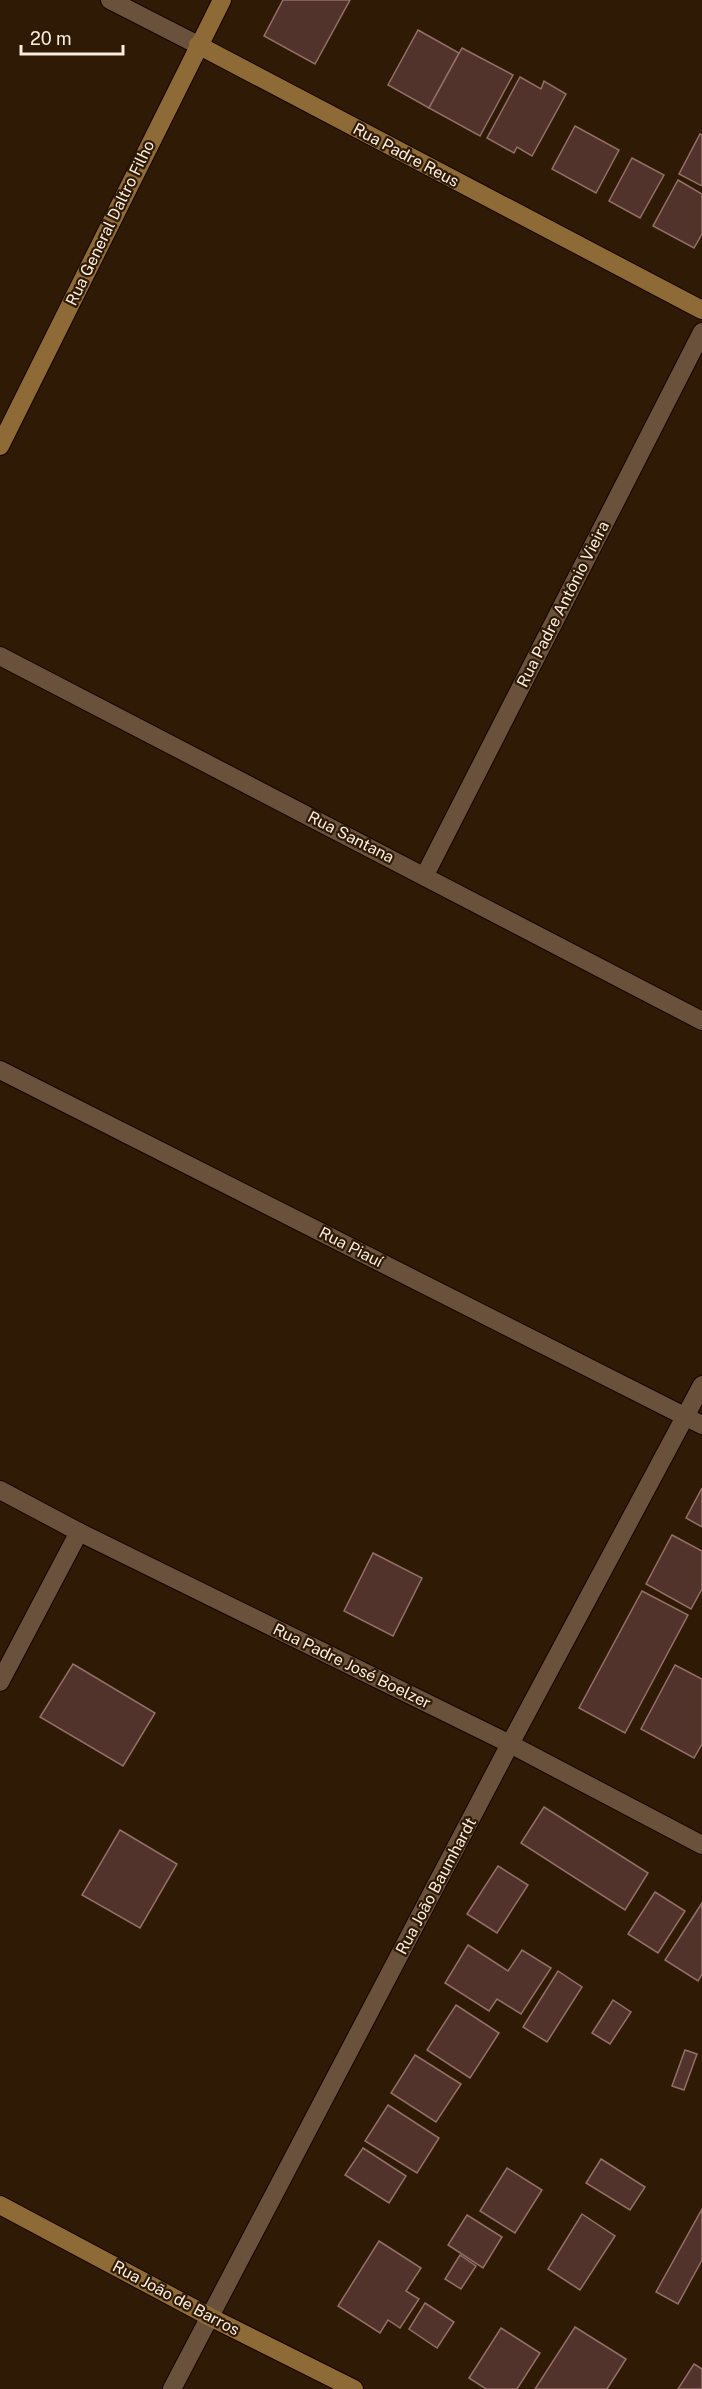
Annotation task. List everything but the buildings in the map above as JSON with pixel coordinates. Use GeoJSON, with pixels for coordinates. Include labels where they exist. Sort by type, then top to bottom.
{"type":"FeatureCollection","features":[{"type":"Feature","properties":{"kind":"street","name":"Rua Padre Reus"},"geometry":{"type":"LineString","coordinates":[[110,0],[702,310]]}},
{"type":"Feature","properties":{"kind":"street","name":"Rua General Daltro Filho"},"geometry":{"type":"LineString","coordinates":[[0,446],[222,0]]}},
{"type":"Feature","properties":{"kind":"street","name":"Rua Padre Antônio Vieira"},"geometry":{"type":"LineString","coordinates":[[425,875],[702,332]]}},
{"type":"Feature","properties":{"kind":"street","name":"Rua Santana"},"geometry":{"type":"LineString","coordinates":[[0,656],[702,1021]]}},
{"type":"Feature","properties":{"kind":"street","name":"Rua Piauí"},"geometry":{"type":"LineString","coordinates":[[0,1070],[702,1425]]}},
{"type":"Feature","properties":{"kind":"street","name":"Rua João Baumhardt"},"geometry":{"type":"LineString","coordinates":[[172,2389],[510,1744],[702,1385]]}},
{"type":"Feature","properties":{"kind":"street","name":"Rua Padre José Boelzer"},"geometry":{"type":"LineString","coordinates":[[0,1490],[79,1532],[510,1744],[702,1845]]}},
{"type":"Feature","properties":{"kind":"street"},"geometry":{"type":"LineString","coordinates":[[0,1682],[79,1532]]}},
{"type":"Feature","properties":{"kind":"street","name":"Rua João de Barros"},"geometry":{"type":"LineString","coordinates":[[0,2205],[210,2317],[354,2389]]}}]}
